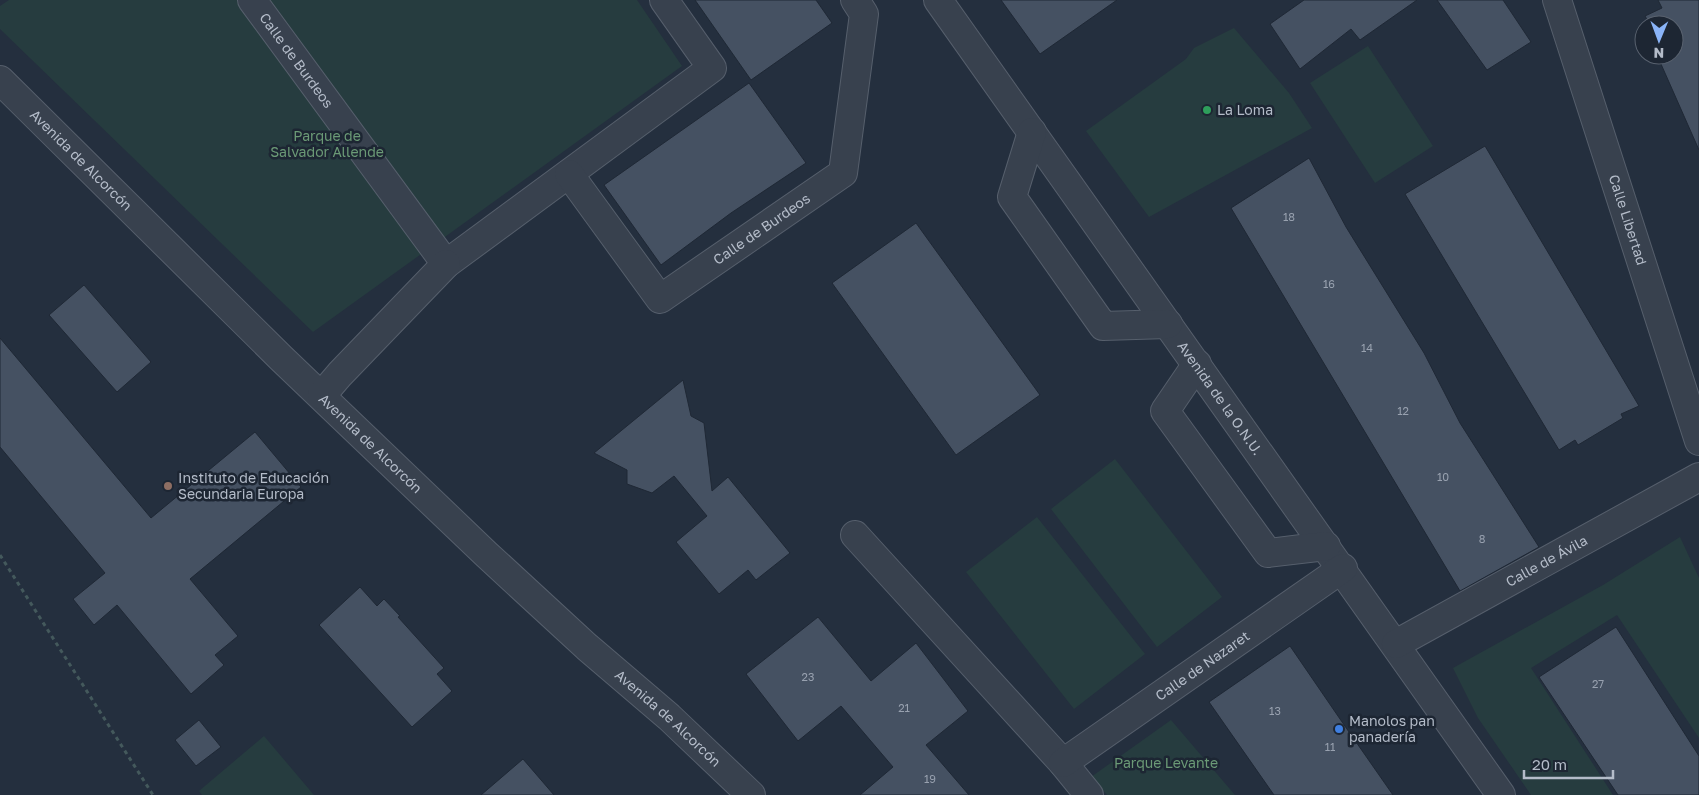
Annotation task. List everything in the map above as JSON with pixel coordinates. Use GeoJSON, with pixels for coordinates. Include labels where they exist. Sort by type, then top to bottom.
{"type":"FeatureCollection","features":[{"type":"Feature","properties":{"kind":"street","name":"Calle de Burdeos"},"geometry":{"type":"LineString","coordinates":[[252,0],[446,264]]}},
{"type":"Feature","properties":{"kind":"street"},"geometry":{"type":"LineString","coordinates":[[322,395],[446,264],[712,68],[664,0]]}},
{"type":"Feature","properties":{"kind":"street","name":"Calle de Burdeos"},"geometry":{"type":"LineString","coordinates":[[569,174],[660,299],[843,173],[864,14],[855,0]]}},
{"type":"Feature","properties":{"kind":"street","name":"Avenida de la O.N.U."},"geometry":{"type":"LineString","coordinates":[[938,0],[1343,568],[1501,795]]}},
{"type":"Feature","properties":{"kind":"street","name":"Calle Libertad"},"geometry":{"type":"LineString","coordinates":[[1557,0],[1699,441]]}},
{"type":"Feature","properties":{"kind":"street","name":"Avenida de Alcorcón"},"geometry":{"type":"LineString","coordinates":[[0,80],[281,358],[565,627],[669,718],[751,795]]}},
{"type":"Feature","properties":{"kind":"street"},"geometry":{"type":"LineString","coordinates":[[1032,132],[1012,197],[1097,318],[1103,326],[1168,324]]}},
{"type":"Feature","properties":{"kind":"street"},"geometry":{"type":"LineString","coordinates":[[1197,364],[1165,411],[1268,553],[1326,546]]}},
{"type":"Feature","properties":{"kind":"street","name":"Calle de Ávila"},"geometry":{"type":"LineString","coordinates":[[1396,644],[1699,477]]}},
{"type":"Feature","properties":{"kind":"street"},"geometry":{"type":"LineString","coordinates":[[855,535],[1063,763],[1089,795]]}},
{"type":"Feature","properties":{"kind":"street","name":"Calle de Nazaret"},"geometry":{"type":"LineString","coordinates":[[1063,763],[1343,568]]}},
{"type":"Feature","properties":{"kind":"path"},"geometry":{"type":"LineString","coordinates":[[0,555],[153,795]]}},
{"type":"Feature","properties":{"kind":"green space","name":"Parque de Salvador Allende"},"geometry":{"type":"Polygon","coordinates":[[[9,0],[637,0],[682,66],[313,332],[0,29],[0,6],[9,0]]]}},
{"type":"Feature","properties":{"kind":"green space","name":"La Loma"},"geometry":{"type":"Polygon","coordinates":[[[1234,28],[1289,93],[1312,128],[1149,217],[1086,131],[1186,59],[1194,48],[1234,28]]]}},
{"type":"Feature","properties":{"kind":"green space"},"geometry":{"type":"Polygon","coordinates":[[[1368,46],[1433,146],[1375,183],[1310,83],[1368,46]]]}},
{"type":"Feature","properties":{"kind":"green space"},"geometry":{"type":"Polygon","coordinates":[[[1115,459],[1222,597],[1157,647],[1051,509],[1115,459]]]}},
{"type":"Feature","properties":{"kind":"green space"},"geometry":{"type":"Polygon","coordinates":[[[1037,517],[1145,654],[1074,709],[966,572],[1037,517]]]}},
{"type":"Feature","properties":{"kind":"green space"},"geometry":{"type":"Polygon","coordinates":[[[1680,537],[1699,578],[1699,738],[1617,615],[1531,668],[1613,795],[1531,795],[1478,718],[1453,668],[1603,585],[1680,537]]]}},
{"type":"Feature","properties":{"kind":"green space","name":"Parque Levante"},"geometry":{"type":"Polygon","coordinates":[[[1171,720],[1235,795],[1107,795],[1091,777],[1171,720]]]}},
{"type":"Feature","properties":{"kind":"green space"},"geometry":{"type":"Polygon","coordinates":[[[264,736],[314,795],[202,795],[199,791],[264,736]]]}},
{"type":"Feature","properties":{"kind":"building"},"geometry":{"type":"Polygon","coordinates":[[[695,0],[816,0],[832,23],[751,80],[695,0]]]}},
{"type":"Feature","properties":{"kind":"building"},"geometry":{"type":"Polygon","coordinates":[[[1001,0],[1117,0],[1040,54],[1001,0]]]}},
{"type":"Feature","properties":{"kind":"building"},"geometry":{"type":"Polygon","coordinates":[[[1304,0],[1417,0],[1360,40],[1351,29],[1300,69],[1270,24],[1304,0]]]}},
{"type":"Feature","properties":{"kind":"building"},"geometry":{"type":"Polygon","coordinates":[[[1437,0],[1503,0],[1531,42],[1487,70],[1437,0]]]}},
{"type":"Feature","properties":{"kind":"building"},"geometry":{"type":"Polygon","coordinates":[[[1658,0],[1699,0],[1699,150],[1661,65],[1684,65],[1684,15],[1647,15],[1662,8],[1658,0]]]}},
{"type":"Feature","properties":{"kind":"building"},"geometry":{"type":"Polygon","coordinates":[[[749,83],[806,163],[731,213],[661,265],[604,185],[749,83]]]}},
{"type":"Feature","properties":{"kind":"building"},"geometry":{"type":"Polygon","coordinates":[[[1485,146],[1639,406],[1621,414],[1623,418],[1578,445],[1575,440],[1559,450],[1405,194],[1485,146]]]}},
{"type":"Feature","properties":{"kind":"building"},"geometry":{"type":"Polygon","coordinates":[[[1309,158],[1346,227],[1424,353],[1460,423],[1539,547],[1460,591],[1231,208],[1309,158]]]}},
{"type":"Feature","properties":{"kind":"building"},"geometry":{"type":"Polygon","coordinates":[[[916,223],[1040,395],[956,455],[832,283],[916,223]]]}},
{"type":"Feature","properties":{"kind":"building"},"geometry":{"type":"Polygon","coordinates":[[[84,285],[151,362],[117,392],[49,315],[84,285]]]}},
{"type":"Feature","properties":{"kind":"building"},"geometry":{"type":"Polygon","coordinates":[[[0,338],[151,518],[255,432],[301,487],[190,579],[238,636],[215,655],[224,665],[191,694],[117,605],[94,625],[73,599],[105,573],[0,447],[0,338]]]}},
{"type":"Feature","properties":{"kind":"building"},"geometry":{"type":"Polygon","coordinates":[[[683,380],[691,416],[704,423],[712,491],[728,477],[790,553],[756,580],[748,570],[719,594],[676,542],[707,516],[674,476],[652,493],[627,484],[627,470],[594,453],[683,380]]]}},
{"type":"Feature","properties":{"kind":"building"},"geometry":{"type":"Polygon","coordinates":[[[360,587],[377,606],[384,599],[444,668],[437,674],[452,691],[412,727],[319,625],[360,587]]]}},
{"type":"Feature","properties":{"kind":"building"},"geometry":{"type":"Polygon","coordinates":[[[818,617],[871,681],[916,643],[968,711],[926,745],[969,795],[860,795],[893,767],[841,706],[798,741],[746,674],[818,617]]]}},
{"type":"Feature","properties":{"kind":"building"},"geometry":{"type":"Polygon","coordinates":[[[1616,627],[1699,756],[1699,795],[1618,795],[1539,677],[1616,627]]]}},
{"type":"Feature","properties":{"kind":"building"},"geometry":{"type":"Polygon","coordinates":[[[1290,646],[1393,795],[1274,795],[1209,702],[1290,646]]]}},
{"type":"Feature","properties":{"kind":"building"},"geometry":{"type":"Polygon","coordinates":[[[199,720],[221,747],[196,766],[175,740],[199,720]]]}},
{"type":"Feature","properties":{"kind":"building"},"geometry":{"type":"Polygon","coordinates":[[[523,759],[554,795],[481,795],[523,759]]]}},
{"type":"Feature","properties":{"kind":"place","name":"La Loma"},"geometry":{"type":"Point","coordinates":[1207,110]}},
{"type":"Feature","properties":{"kind":"place","name":"Instituto de Educación Secundaria Europa"},"geometry":{"type":"Point","coordinates":[168,486]}},
{"type":"Feature","properties":{"kind":"place","name":"Manolos pan panadería"},"geometry":{"type":"Point","coordinates":[1339,729]}}]}
